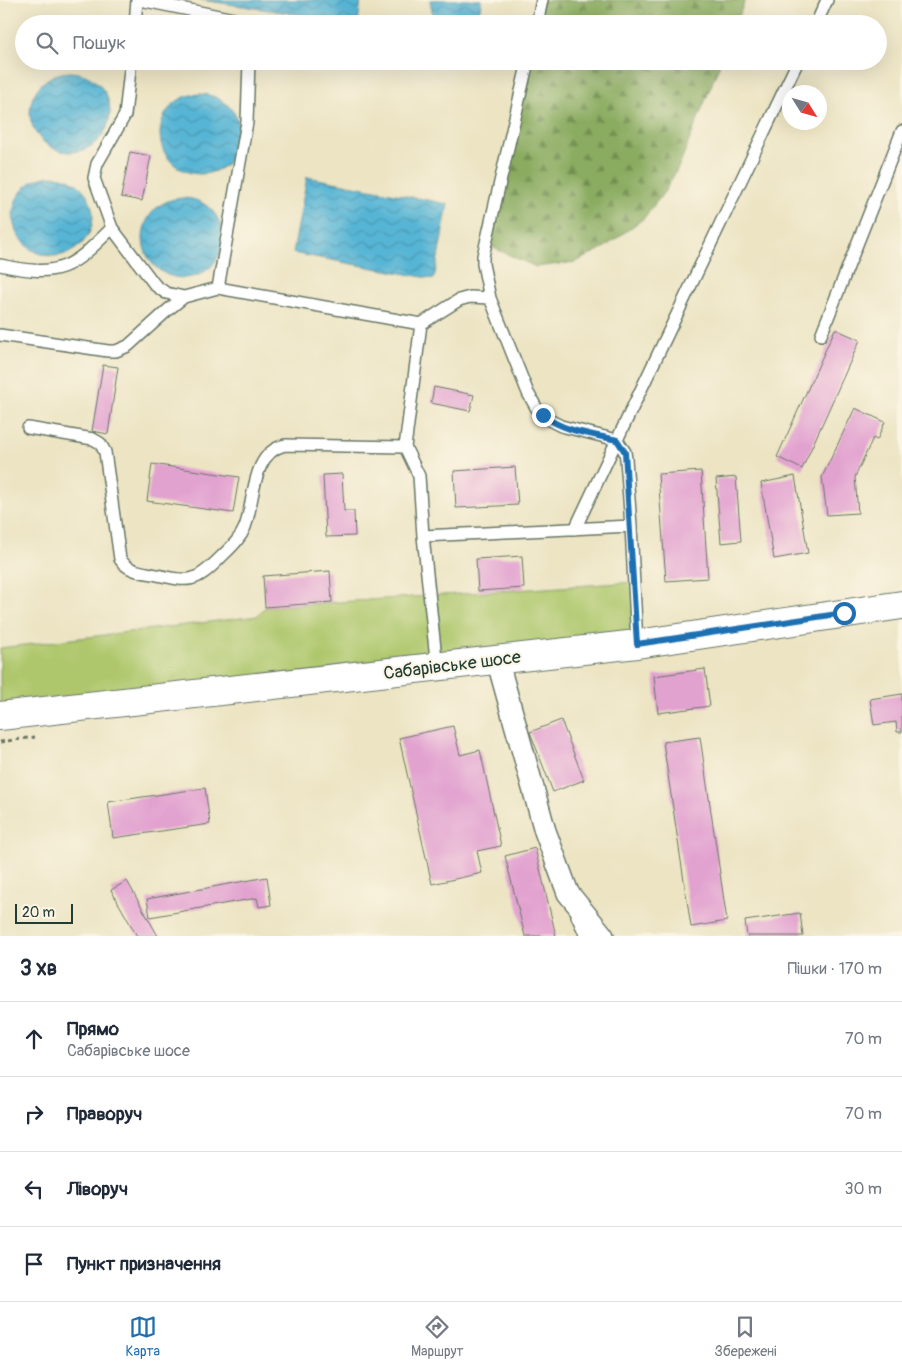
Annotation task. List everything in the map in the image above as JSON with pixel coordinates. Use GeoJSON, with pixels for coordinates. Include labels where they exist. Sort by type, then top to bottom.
{"type":"FeatureCollection","features":[{"type":"Feature","properties":{"kind":"street","name":"Сабарівське шосе"},"geometry":{"type":"LineString","coordinates":[[0,716],[637,644],[902,605]]}},
{"type":"Feature","properties":{"kind":"street"},"geometry":{"type":"LineString","coordinates":[[497,659],[545,831],[568,894],[603,936]]}},
{"type":"Feature","properties":{"kind":"lane"},"geometry":{"type":"LineString","coordinates":[[136,15],[138,0],[214,15]]}},
{"type":"Feature","properties":{"kind":"lane"},"geometry":{"type":"LineString","coordinates":[[539,15],[542,0]]}},
{"type":"Feature","properties":{"kind":"lane"},"geometry":{"type":"LineString","coordinates":[[820,15],[827,0]]}},
{"type":"Feature","properties":{"kind":"lane"},"geometry":{"type":"LineString","coordinates":[[130,70],[125,115],[97,164],[94,178],[112,228],[155,285],[166,293],[184,298]]}},
{"type":"Feature","properties":{"kind":"lane"},"geometry":{"type":"LineString","coordinates":[[218,288],[247,122],[249,70]]}},
{"type":"Feature","properties":{"kind":"lane"},"geometry":{"type":"LineString","coordinates":[[526,70],[483,256],[483,264],[490,298],[525,387],[537,409],[549,420],[561,426],[617,440],[625,452],[637,644]]}},
{"type":"Feature","properties":{"kind":"lane"},"geometry":{"type":"LineString","coordinates":[[575,529],[794,70]]}},
{"type":"Feature","properties":{"kind":"lane"},"geometry":{"type":"LineString","coordinates":[[821,335],[902,131]]}},
{"type":"Feature","properties":{"kind":"lane"},"geometry":{"type":"LineString","coordinates":[[0,266],[20,270],[44,271],[62,268],[81,257],[112,228]]}},
{"type":"Feature","properties":{"kind":"lane"},"geometry":{"type":"LineString","coordinates":[[0,335],[108,352],[116,351],[134,342],[168,310],[184,298],[218,288],[421,324],[459,300],[470,297],[490,298]]}},
{"type":"Feature","properties":{"kind":"lane"},"geometry":{"type":"LineString","coordinates":[[421,324],[405,447],[419,476],[423,536],[437,668]]}},
{"type":"Feature","properties":{"kind":"lane"},"geometry":{"type":"LineString","coordinates":[[28,428],[93,439],[100,442],[105,452],[120,559],[130,569],[181,580],[200,576],[241,536],[260,467],[263,460],[272,450],[285,446],[405,447]]}},
{"type":"Feature","properties":{"kind":"lane"},"geometry":{"type":"LineString","coordinates":[[423,536],[630,526]]}},
{"type":"Feature","properties":{"kind":"lane"},"geometry":{"type":"LineString","coordinates":[[568,894],[586,936]]}},
{"type":"Feature","properties":{"kind":"green space"},"geometry":{"type":"Polygon","coordinates":[[[542,0],[745,0],[739,15],[539,15],[542,0]]]}},
{"type":"Feature","properties":{"kind":"green space"},"geometry":{"type":"Polygon","coordinates":[[[526,70],[717,70],[679,166],[665,191],[644,218],[605,247],[576,262],[536,267],[485,244],[526,70]]]}},
{"type":"Feature","properties":{"kind":"green space"},"geometry":{"type":"Polygon","coordinates":[[[634,582],[637,644],[0,705],[0,648],[257,616],[265,607],[634,582]]]}},
{"type":"Feature","properties":{"kind":"water"},"geometry":{"type":"Polygon","coordinates":[[[201,0],[361,0],[359,15],[303,15],[201,0]]]}},
{"type":"Feature","properties":{"kind":"water"},"geometry":{"type":"Polygon","coordinates":[[[430,0],[481,0],[477,15],[434,15],[430,0]]]}},
{"type":"Feature","properties":{"kind":"water"},"geometry":{"type":"Polygon","coordinates":[[[70,72],[85,75],[98,84],[107,97],[110,112],[107,127],[98,140],[85,149],[70,152],[55,149],[42,140],[33,127],[30,112],[33,97],[42,84],[55,75],[70,72]]]}},
{"type":"Feature","properties":{"kind":"water"},"geometry":{"type":"Polygon","coordinates":[[[200,94],[215,97],[228,106],[237,119],[240,134],[237,149],[228,162],[215,171],[200,174],[185,171],[172,162],[163,149],[160,134],[163,119],[172,106],[185,97],[200,94]]]}},
{"type":"Feature","properties":{"kind":"water"},"geometry":{"type":"Polygon","coordinates":[[[53,176],[68,179],[81,188],[90,201],[93,216],[90,231],[81,244],[68,253],[53,256],[38,253],[25,244],[16,231],[13,216],[16,201],[25,188],[38,179],[53,176]]]}},
{"type":"Feature","properties":{"kind":"water"},"geometry":{"type":"Polygon","coordinates":[[[307,177],[448,204],[434,279],[293,253],[307,177]]]}},
{"type":"Feature","properties":{"kind":"water"},"geometry":{"type":"Polygon","coordinates":[[[183,198],[198,201],[211,210],[220,223],[223,238],[220,253],[211,266],[198,275],[183,278],[168,275],[155,266],[146,253],[143,238],[146,223],[155,210],[168,201],[183,198]]]}},
{"type":"Feature","properties":{"kind":"building"},"geometry":{"type":"Polygon","coordinates":[[[130,152],[151,156],[142,201],[121,197],[130,152]]]}},
{"type":"Feature","properties":{"kind":"building"},"geometry":{"type":"Polygon","coordinates":[[[835,329],[860,340],[802,469],[777,457],[835,329]]]}},
{"type":"Feature","properties":{"kind":"building"},"geometry":{"type":"Polygon","coordinates":[[[103,365],[118,367],[108,434],[92,431],[103,365]]]}},
{"type":"Feature","properties":{"kind":"building"},"geometry":{"type":"Polygon","coordinates":[[[434,387],[474,395],[470,411],[431,403],[434,387]]]}},
{"type":"Feature","properties":{"kind":"building"},"geometry":{"type":"Polygon","coordinates":[[[855,408],[885,422],[877,440],[873,438],[855,477],[858,513],[827,515],[822,477],[855,408]]]}},
{"type":"Feature","properties":{"kind":"building"},"geometry":{"type":"Polygon","coordinates":[[[152,464],[239,477],[233,513],[147,501],[152,464]]]}},
{"type":"Feature","properties":{"kind":"building"},"geometry":{"type":"Polygon","coordinates":[[[515,467],[518,505],[456,508],[454,471],[515,467]]]}},
{"type":"Feature","properties":{"kind":"building"},"geometry":{"type":"Polygon","coordinates":[[[701,471],[708,578],[666,581],[658,474],[701,471]]]}},
{"type":"Feature","properties":{"kind":"building"},"geometry":{"type":"Polygon","coordinates":[[[342,474],[344,511],[354,511],[355,536],[326,537],[323,475],[342,474]]]}},
{"type":"Feature","properties":{"kind":"building"},"geometry":{"type":"Polygon","coordinates":[[[795,476],[808,553],[774,559],[761,483],[795,476]]]}},
{"type":"Feature","properties":{"kind":"building"},"geometry":{"type":"Polygon","coordinates":[[[736,477],[741,541],[721,543],[716,479],[736,477]]]}},
{"type":"Feature","properties":{"kind":"building"},"geometry":{"type":"Polygon","coordinates":[[[522,556],[524,588],[478,591],[476,559],[522,556]]]}},
{"type":"Feature","properties":{"kind":"building"},"geometry":{"type":"Polygon","coordinates":[[[330,571],[332,602],[265,607],[263,576],[330,571]]]}},
{"type":"Feature","properties":{"kind":"building"},"geometry":{"type":"Polygon","coordinates":[[[705,669],[710,706],[658,713],[654,676],[705,669]]]}},
{"type":"Feature","properties":{"kind":"building"},"geometry":{"type":"Polygon","coordinates":[[[902,694],[902,732],[897,732],[896,722],[874,725],[870,699],[902,694]]]}},
{"type":"Feature","properties":{"kind":"building"},"geometry":{"type":"Polygon","coordinates":[[[561,720],[584,780],[553,792],[530,732],[561,720]]]}},
{"type":"Feature","properties":{"kind":"building"},"geometry":{"type":"Polygon","coordinates":[[[453,726],[460,755],[480,750],[501,846],[477,851],[482,873],[432,884],[399,738],[453,726]]]}},
{"type":"Feature","properties":{"kind":"building"},"geometry":{"type":"Polygon","coordinates":[[[700,737],[727,921],[691,927],[663,742],[700,737]]]}},
{"type":"Feature","properties":{"kind":"building"},"geometry":{"type":"Polygon","coordinates":[[[205,788],[210,824],[113,838],[108,802],[205,788]]]}},
{"type":"Feature","properties":{"kind":"building"},"geometry":{"type":"Polygon","coordinates":[[[535,848],[556,936],[525,936],[505,856],[535,848]]]}},
{"type":"Feature","properties":{"kind":"building"},"geometry":{"type":"Polygon","coordinates":[[[267,877],[271,905],[259,907],[257,898],[150,917],[147,899],[267,877]]]}},
{"type":"Feature","properties":{"kind":"building"},"geometry":{"type":"Polygon","coordinates":[[[127,881],[158,936],[137,936],[111,890],[127,881]]]}},
{"type":"Feature","properties":{"kind":"building"},"geometry":{"type":"Polygon","coordinates":[[[800,913],[803,936],[747,936],[745,921],[800,913]]]}},
{"type":"Feature","properties":{"kind":"route"},"geometry":{"type":"LineString","coordinates":[[543,415],[554,423],[567,428],[617,440],[625,452],[637,644],[844,613]]}}]}
